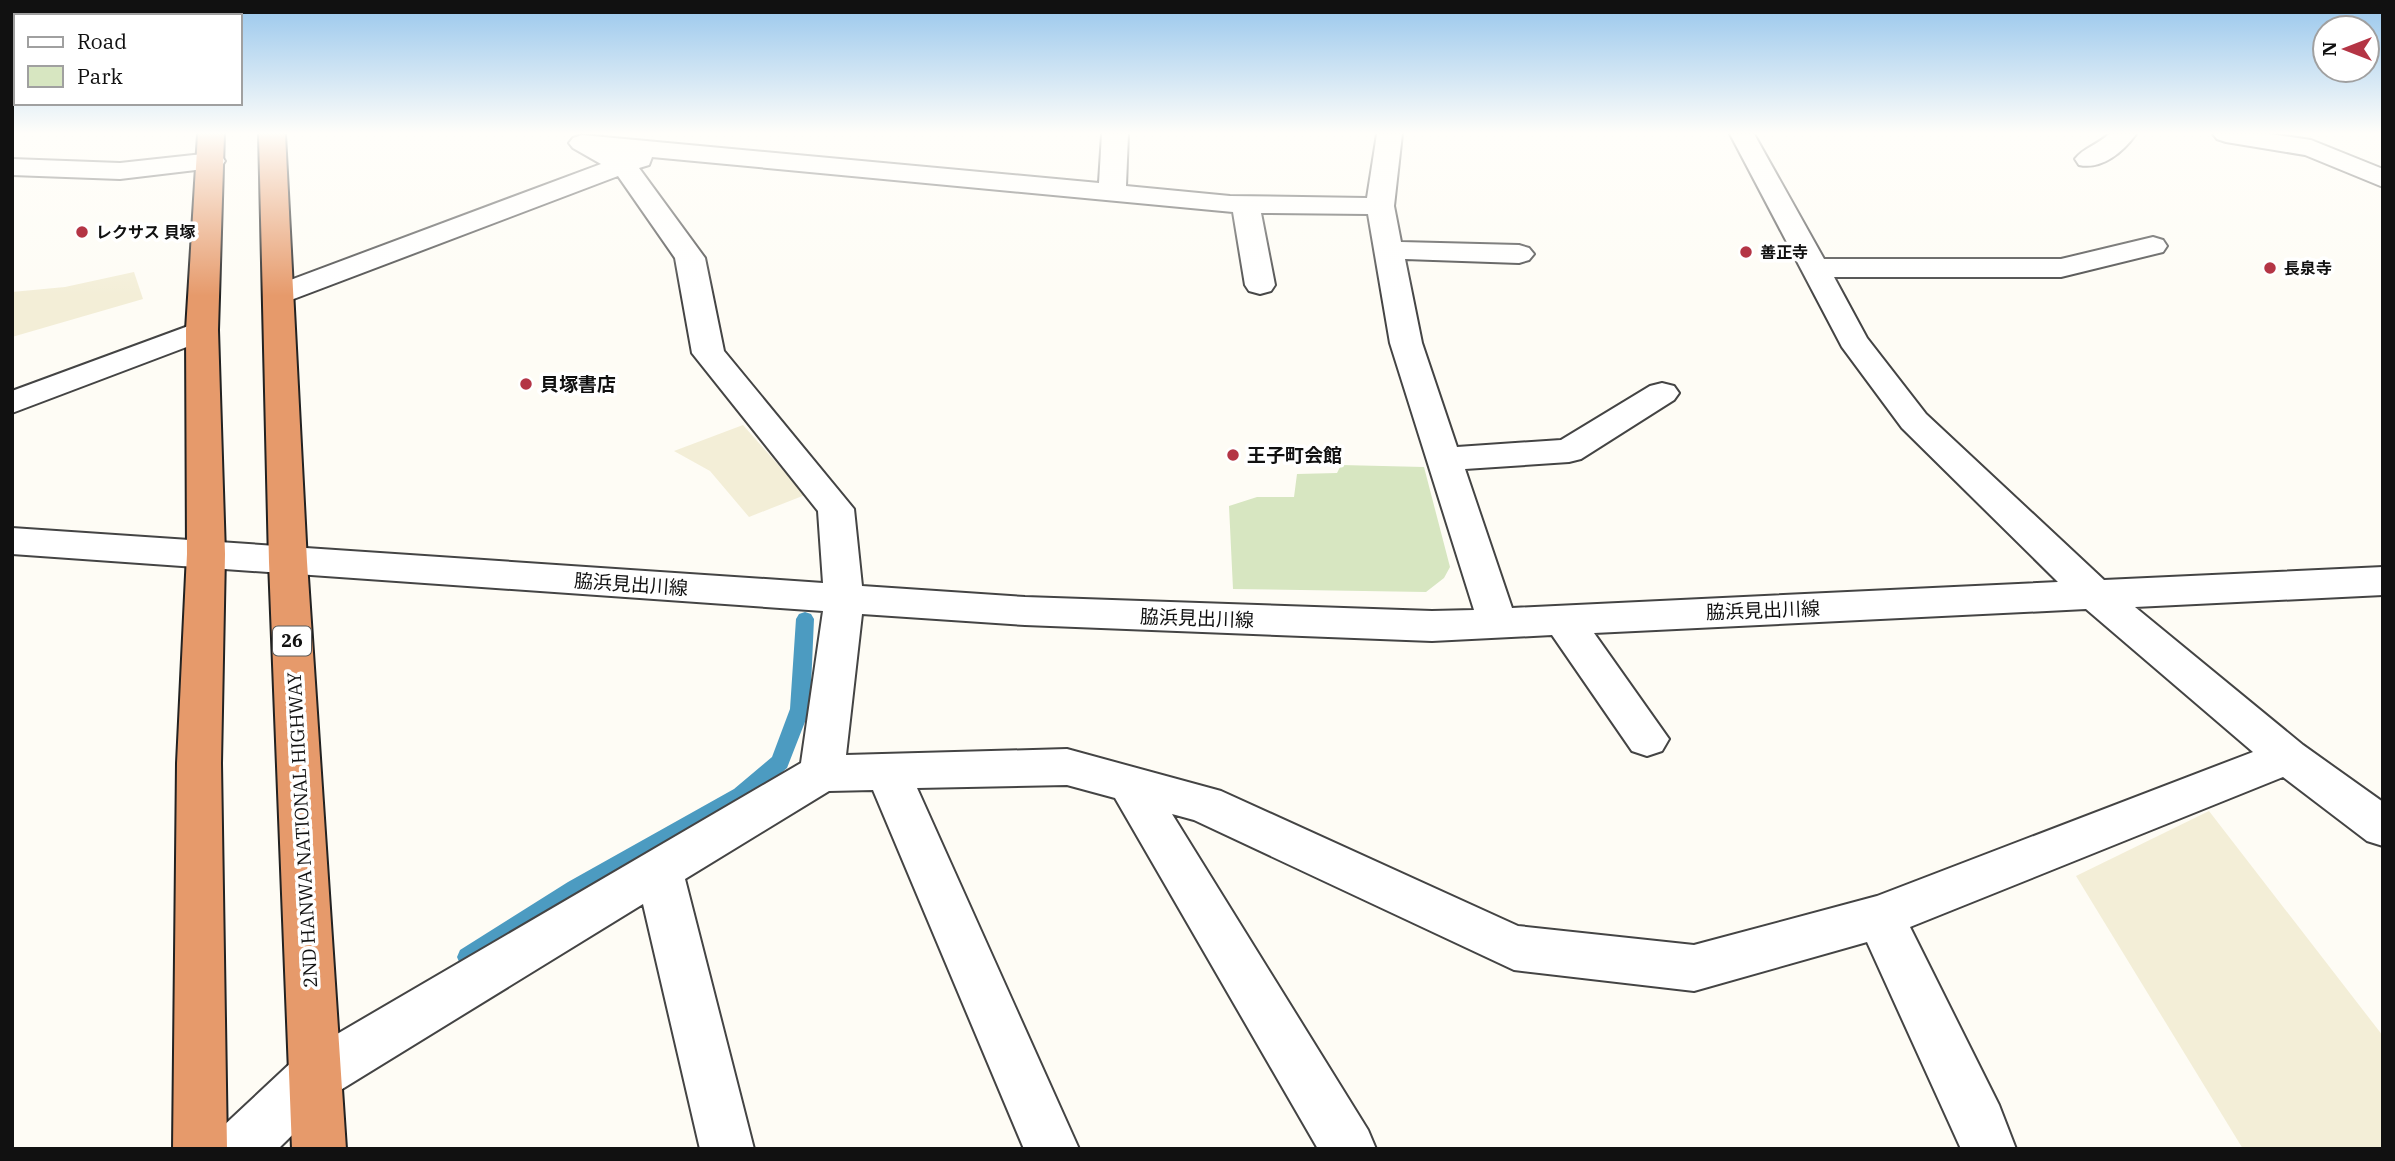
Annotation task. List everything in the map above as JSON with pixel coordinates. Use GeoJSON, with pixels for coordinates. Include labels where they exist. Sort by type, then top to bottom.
{"type":"FeatureCollection","features":[{"type":"Feature","properties":{"kind":"highway"},"geometry":{"type":"LineString","coordinates":[[200,1149],[200,763],[206,554],[202,330],[209,188]]}},
{"type":"Feature","properties":{"kind":"highway","name":"2ND HANWA NATIONAL HIGHWAY"},"geometry":{"type":"LineString","coordinates":[[275,188],[288,562],[319,1149]]}},
{"type":"Feature","properties":{"kind":"street"},"geometry":{"type":"LineString","coordinates":[[280,294],[564,188]]}},
{"type":"Feature","properties":{"kind":"street"},"geometry":{"type":"LineString","coordinates":[[640,188],[690,258],[708,353],[835,509],[844,598],[822,773]]}},
{"type":"Feature","properties":{"kind":"street"},"geometry":{"type":"LineString","coordinates":[[1072,188],[1246,204],[1380,206]]}},
{"type":"Feature","properties":{"kind":"street"},"geometry":{"type":"LineString","coordinates":[[1382,188],[1380,206],[1406,343],[1497,621]]}},
{"type":"Feature","properties":{"kind":"street"},"geometry":{"type":"LineString","coordinates":[[1771,188],[1853,340],[1914,421],[2096,596],[2288,757],[2383,827]]}},
{"type":"Feature","properties":{"kind":"street"},"geometry":{"type":"LineString","coordinates":[[1246,204],[1261,285]]}},
{"type":"Feature","properties":{"kind":"street"},"geometry":{"type":"LineString","coordinates":[[1814,268],[2061,268],[2153,246]]}},
{"type":"Feature","properties":{"kind":"street"},"geometry":{"type":"LineString","coordinates":[[1389,250],[1520,254]]}},
{"type":"Feature","properties":{"kind":"street"},"geometry":{"type":"LineString","coordinates":[[12,403],[202,330]]}},
{"type":"Feature","properties":{"kind":"street"},"geometry":{"type":"LineString","coordinates":[[1445,459],[1569,451],[1662,393]]}},
{"type":"Feature","properties":{"kind":"street","name":"脇浜見出川線"},"geometry":{"type":"LineString","coordinates":[[12,541],[1025,611],[1405,625],[2383,581]]}},
{"type":"Feature","properties":{"kind":"street"},"geometry":{"type":"LineString","coordinates":[[1562,618],[1647,739]]}},
{"type":"Feature","properties":{"kind":"street"},"geometry":{"type":"LineString","coordinates":[[238,1149],[315,1076],[822,773],[1067,767],[1205,804],[1514,948],[1695,968],[1880,917],[2288,757]]}},
{"type":"Feature","properties":{"kind":"street"},"geometry":{"type":"LineString","coordinates":[[888,772],[1052,1149]]}},
{"type":"Feature","properties":{"kind":"street"},"geometry":{"type":"LineString","coordinates":[[1130,785],[1349,1149]]}},
{"type":"Feature","properties":{"kind":"street"},"geometry":{"type":"LineString","coordinates":[[659,870],[727,1149]]}},
{"type":"Feature","properties":{"kind":"street"},"geometry":{"type":"LineString","coordinates":[[1880,917],[1980,1124],[1989,1149]]}},
{"type":"Feature","properties":{"kind":"shaded area"},"geometry":{"type":"Polygon","coordinates":[[[134,272],[143,299],[12,337],[12,292],[65,287],[134,272]]]}},
{"type":"Feature","properties":{"kind":"shaded area"},"geometry":{"type":"Polygon","coordinates":[[[743,425],[805,495],[749,517],[710,471],[674,451],[743,425]]]}},
{"type":"Feature","properties":{"kind":"shaded area"},"geometry":{"type":"Polygon","coordinates":[[[2209,811],[2383,1036],[2383,1149],[2243,1149],[2076,876],[2209,811]]]}},
{"type":"Feature","properties":{"kind":"green space"},"geometry":{"type":"Polygon","coordinates":[[[1341,465],[1424,467],[1450,567],[1444,578],[1426,592],[1233,589],[1229,506],[1257,497],[1294,497],[1297,474],[1337,473],[1341,465]]]}},
{"type":"Feature","properties":{"kind":"waterway"},"geometry":{"type":"LineString","coordinates":[[468,957],[576,889],[741,795],[780,762],[800,709],[805,619]]}},
{"type":"Feature","properties":{"kind":"place","name":"レクサス 貝塚"},"geometry":{"type":"Point","coordinates":[82,232]}},
{"type":"Feature","properties":{"kind":"place","name":"善正寺"},"geometry":{"type":"Point","coordinates":[1746,252]}},
{"type":"Feature","properties":{"kind":"place","name":"長泉寺"},"geometry":{"type":"Point","coordinates":[2270,268]}},
{"type":"Feature","properties":{"kind":"place","name":"貝塚書店"},"geometry":{"type":"Point","coordinates":[526,384]}},
{"type":"Feature","properties":{"kind":"place","name":"王子町会館"},"geometry":{"type":"Point","coordinates":[1233,455]}}]}
